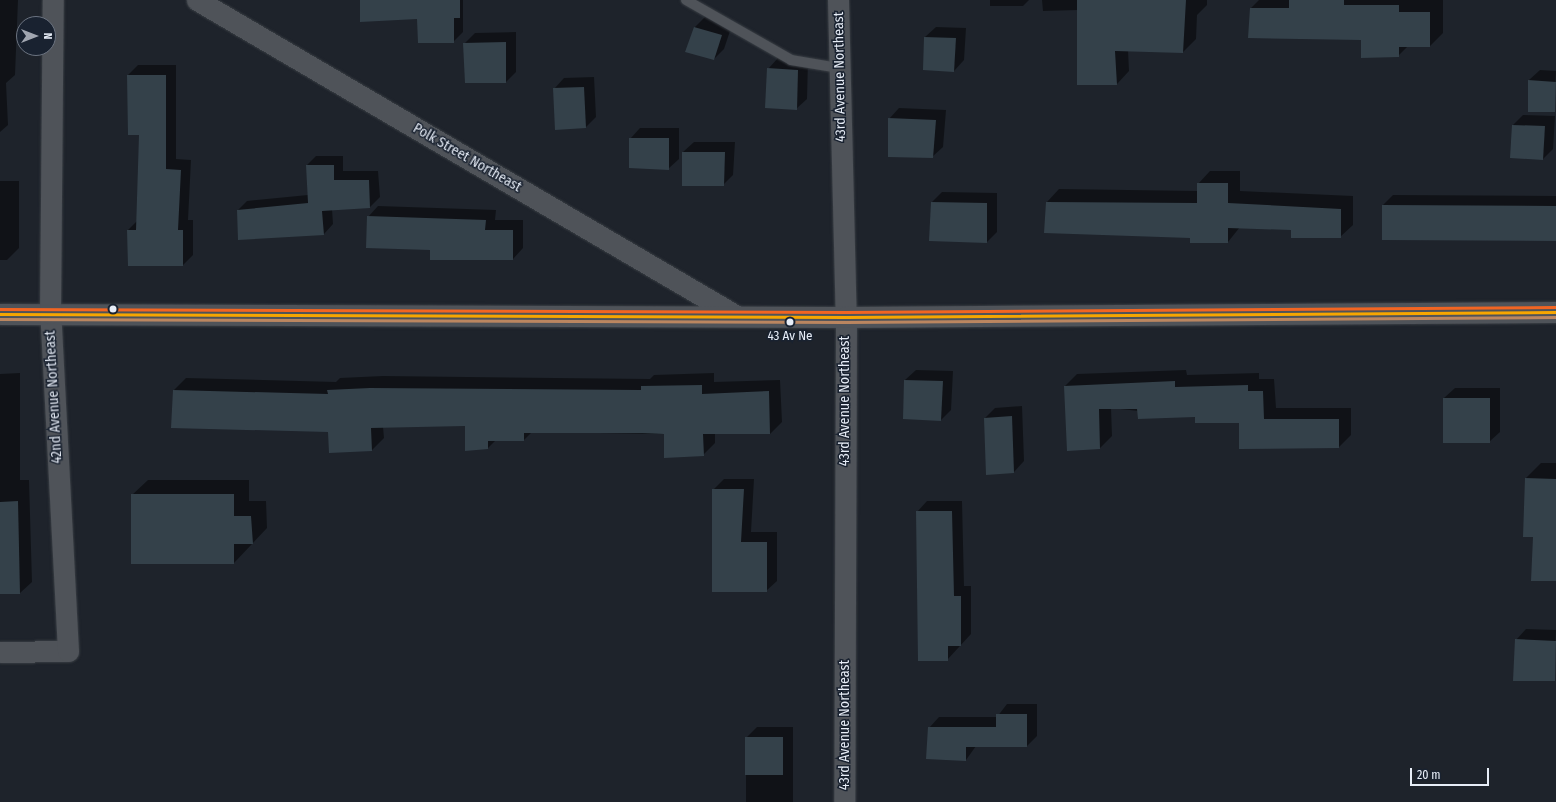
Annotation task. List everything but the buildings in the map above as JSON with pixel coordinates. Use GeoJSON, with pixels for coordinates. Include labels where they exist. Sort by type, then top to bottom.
{"type":"FeatureCollection","features":[{"type":"Feature","properties":{"kind":"street","name":"42nd Avenue Northeast"},"geometry":{"type":"LineString","coordinates":[[0,652],[68,651],[50,313],[53,0]]}},
{"type":"Feature","properties":{"kind":"street","name":"Polk Street Northeast"},"geometry":{"type":"LineString","coordinates":[[197,0],[736,316]]}},
{"type":"Feature","properties":{"kind":"street","name":"43rd Avenue Northeast"},"geometry":{"type":"LineString","coordinates":[[838,0],[846,317],[844,802]]}},
{"type":"Feature","properties":{"kind":"street"},"geometry":{"type":"LineString","coordinates":[[0,314],[846,317],[1556,312]]}},
{"type":"Feature","properties":{"kind":"lane"},"geometry":{"type":"LineString","coordinates":[[686,0],[791,60],[839,68]]}},
{"type":"Feature","properties":{"kind":"transit line"},"geometry":{"type":"LineString","coordinates":[[0,309],[846,312],[1556,307]]}},
{"type":"Feature","properties":{"kind":"transit line"},"geometry":{"type":"LineString","coordinates":[[0,314],[846,317],[1556,312]]}},
{"type":"Feature","properties":{"kind":"transit line"},"geometry":{"type":"LineString","coordinates":[[0,319],[846,322],[1556,317]]}},
{"type":"Feature","properties":{"kind":"place","name":"43 Av Ne"},"geometry":{"type":"Point","coordinates":[790,322]}}]}
